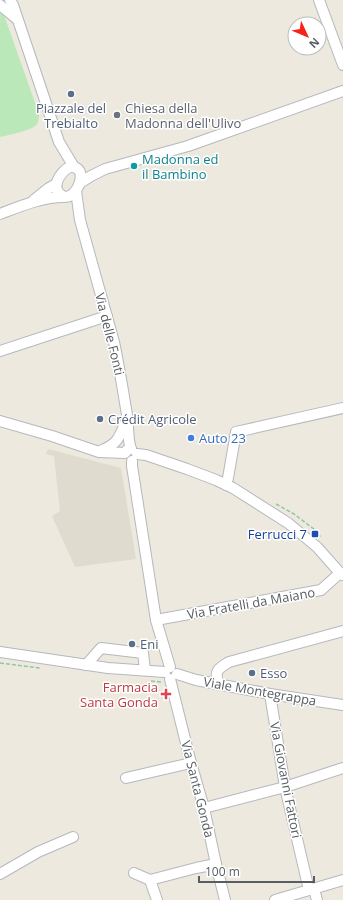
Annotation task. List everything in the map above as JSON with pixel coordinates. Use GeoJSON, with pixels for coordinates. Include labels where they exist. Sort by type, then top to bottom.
{"type":"FeatureCollection","features":[{"type":"Feature","properties":{"kind":"street"},"geometry":{"type":"LineString","coordinates":[[0,2],[4,0]]}},
{"type":"Feature","properties":{"kind":"street"},"geometry":{"type":"LineString","coordinates":[[10,0],[59,142],[80,174],[72,192]]}},
{"type":"Feature","properties":{"kind":"street"},"geometry":{"type":"LineString","coordinates":[[320,0],[343,65]]}},
{"type":"Feature","properties":{"kind":"street"},"geometry":{"type":"LineString","coordinates":[[0,5],[17,19]]}},
{"type":"Feature","properties":{"kind":"street"},"geometry":{"type":"LineString","coordinates":[[0,214],[32,202],[72,192],[91,176],[105,169],[188,146],[343,91]]}},
{"type":"Feature","properties":{"kind":"street"},"geometry":{"type":"LineString","coordinates":[[59,142],[61,173]]}},
{"type":"Feature","properties":{"kind":"street"},"geometry":{"type":"LineString","coordinates":[[72,192],[60,194],[57,189],[57,180],[65,169],[105,169]]}},
{"type":"Feature","properties":{"kind":"street"},"geometry":{"type":"LineString","coordinates":[[32,202],[56,184]]}},
{"type":"Feature","properties":{"kind":"street","name":"Via delle Fonti"},"geometry":{"type":"LineString","coordinates":[[72,192],[118,360],[131,454]]}},
{"type":"Feature","properties":{"kind":"street"},"geometry":{"type":"LineString","coordinates":[[0,351],[106,316]]}},
{"type":"Feature","properties":{"kind":"street"},"geometry":{"type":"LineString","coordinates":[[226,485],[236,432],[343,408]]}},
{"type":"Feature","properties":{"kind":"street"},"geometry":{"type":"LineString","coordinates":[[99,452],[108,448],[117,440],[127,417]]}},
{"type":"Feature","properties":{"kind":"street"},"geometry":{"type":"LineString","coordinates":[[0,421],[52,436],[99,452],[146,455],[215,479],[288,523],[317,547],[342,574]]}},
{"type":"Feature","properties":{"kind":"street","name":"Via Santa Gonda"},"geometry":{"type":"LineString","coordinates":[[131,454],[156,620],[171,673],[225,900]]}},
{"type":"Feature","properties":{"kind":"street","name":"Via Fratelli da Maiano"},"geometry":{"type":"LineString","coordinates":[[156,620],[321,590],[342,574]]}},
{"type":"Feature","properties":{"kind":"street"},"geometry":{"type":"LineString","coordinates":[[219,684],[216,673],[219,668],[229,662],[343,631]]}},
{"type":"Feature","properties":{"kind":"street"},"geometry":{"type":"LineString","coordinates":[[86,665],[101,648],[144,653],[145,670]]}},
{"type":"Feature","properties":{"kind":"street","name":"Viale Montegrappa"},"geometry":{"type":"LineString","coordinates":[[0,652],[108,668],[171,673],[196,680],[343,706]]}},
{"type":"Feature","properties":{"kind":"street","name":"Via Giovanni Fattori"},"geometry":{"type":"LineString","coordinates":[[270,694],[285,787],[312,889],[317,900]]}},
{"type":"Feature","properties":{"kind":"street"},"geometry":{"type":"LineString","coordinates":[[126,778],[192,763]]}},
{"type":"Feature","properties":{"kind":"street"},"geometry":{"type":"LineString","coordinates":[[204,808],[285,787],[343,768]]}},
{"type":"Feature","properties":{"kind":"street"},"geometry":{"type":"LineString","coordinates":[[0,874],[38,852],[72,837]]}},
{"type":"Feature","properties":{"kind":"street"},"geometry":{"type":"LineString","coordinates":[[134,873],[150,880],[216,864]]}},
{"type":"Feature","properties":{"kind":"street"},"geometry":{"type":"LineString","coordinates":[[150,880],[157,900]]}},
{"type":"Feature","properties":{"kind":"street"},"geometry":{"type":"LineString","coordinates":[[275,900],[343,880]]}},
{"type":"Feature","properties":{"kind":"shaded area"},"geometry":{"type":"Polygon","coordinates":[[[48,449],[121,468],[136,559],[75,567],[52,516],[60,511],[54,456],[46,454],[48,449]]]}},
{"type":"Feature","properties":{"kind":"green space"},"geometry":{"type":"Polygon","coordinates":[[[0,13],[4,15],[39,114],[39,119],[35,126],[28,130],[0,137],[0,13]]]}},
{"type":"Feature","properties":{"kind":"place","name":"Piazzale del Trebialto"},"geometry":{"type":"Point","coordinates":[71,94]}},
{"type":"Feature","properties":{"kind":"place","name":"Chiesa della Madonna dell'Ulivo"},"geometry":{"type":"Point","coordinates":[117,115]}},
{"type":"Feature","properties":{"kind":"place","name":"Madonna ed il Bambino"},"geometry":{"type":"Point","coordinates":[134,166]}},
{"type":"Feature","properties":{"kind":"place","name":"Crédit Agricole"},"geometry":{"type":"Point","coordinates":[100,419]}},
{"type":"Feature","properties":{"kind":"place","name":"Auto 23"},"geometry":{"type":"Point","coordinates":[191,438]}},
{"type":"Feature","properties":{"kind":"place","name":"Ferrucci 7"},"geometry":{"type":"Point","coordinates":[315,534]}},
{"type":"Feature","properties":{"kind":"place","name":"Eni"},"geometry":{"type":"Point","coordinates":[132,644]}},
{"type":"Feature","properties":{"kind":"place","name":"Esso"},"geometry":{"type":"Point","coordinates":[252,673]}},
{"type":"Feature","properties":{"kind":"place","name":"Farmacia Santa Gonda"},"geometry":{"type":"Point","coordinates":[166,694]}}]}
